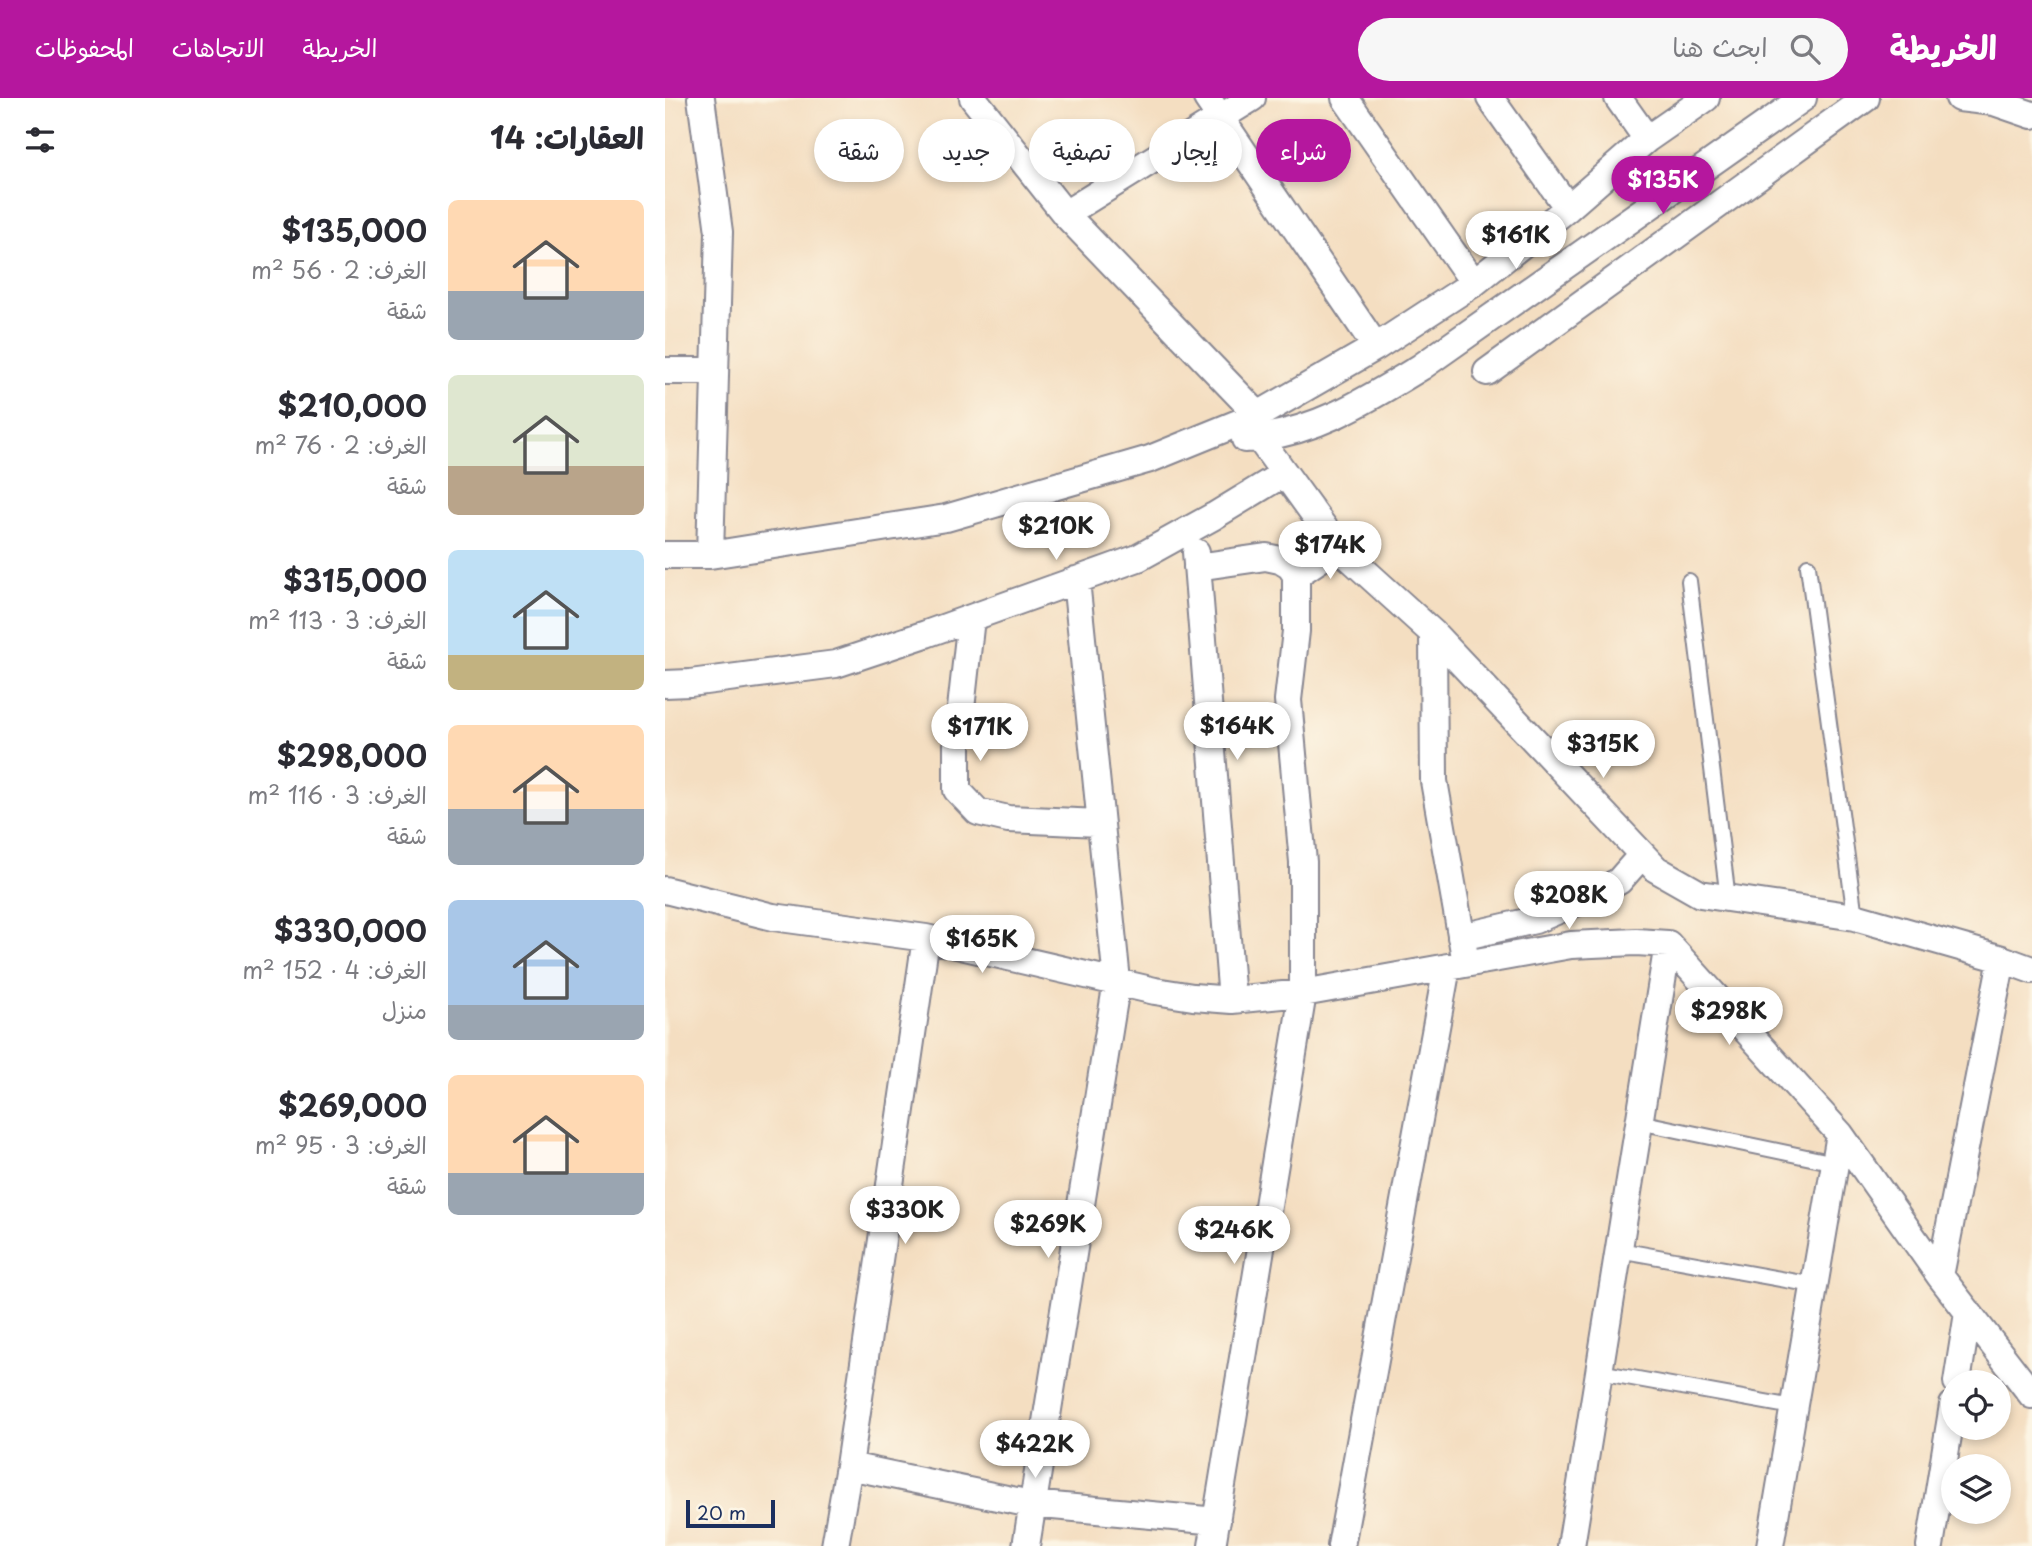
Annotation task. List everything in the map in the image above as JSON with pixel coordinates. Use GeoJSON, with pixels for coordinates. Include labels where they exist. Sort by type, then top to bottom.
{"type":"FeatureCollection","features":[{"type":"Feature","properties":{"kind":"street"},"geometry":{"type":"LineString","coordinates":[[701,98],[719,232],[710,555]]}},
{"type":"Feature","properties":{"kind":"street"},"geometry":{"type":"LineString","coordinates":[[973,98],[1065,214],[1259,426],[1283,474],[1338,547],[1433,633],[1656,869],[1700,894],[1855,917],[2032,970]]}},
{"type":"Feature","properties":{"kind":"street"},"geometry":{"type":"LineString","coordinates":[[1065,214],[1213,109],[1252,98]]}},
{"type":"Feature","properties":{"kind":"street"},"geometry":{"type":"LineString","coordinates":[[1345,98],[1475,283]]}},
{"type":"Feature","properties":{"kind":"street"},"geometry":{"type":"LineString","coordinates":[[1490,98],[1568,208]]}},
{"type":"Feature","properties":{"kind":"street"},"geometry":{"type":"LineString","coordinates":[[1618,98],[1647,139]]}},
{"type":"Feature","properties":{"kind":"street"},"geometry":{"type":"LineString","coordinates":[[1259,426],[1475,283],[1568,208],[1647,139],[1706,98]]}},
{"type":"Feature","properties":{"kind":"street"},"geometry":{"type":"LineString","coordinates":[[665,555],[710,555],[946,517],[1150,459],[1215,432],[1259,426],[1304,428],[1331,418],[1385,390],[1432,359],[1803,98]]}},
{"type":"Feature","properties":{"kind":"street"},"geometry":{"type":"LineString","coordinates":[[1487,372],[1867,98]]}},
{"type":"Feature","properties":{"kind":"street"},"geometry":{"type":"LineString","coordinates":[[1959,98],[1997,100],[2032,115]]}},
{"type":"Feature","properties":{"kind":"street"},"geometry":{"type":"LineString","coordinates":[[1213,109],[1376,347]]}},
{"type":"Feature","properties":{"kind":"street"},"geometry":{"type":"LineString","coordinates":[[665,371],[714,371]]}},
{"type":"Feature","properties":{"kind":"street"},"geometry":{"type":"LineString","coordinates":[[665,684],[837,664],[1138,558],[1283,474]]}},
{"type":"Feature","properties":{"kind":"street"},"geometry":{"type":"LineString","coordinates":[[1194,527],[1232,1000]]}},
{"type":"Feature","properties":{"kind":"street"},"geometry":{"type":"LineString","coordinates":[[1296,575],[1338,547]]}},
{"type":"Feature","properties":{"kind":"street"},"geometry":{"type":"LineString","coordinates":[[849,1466],[1031,1504],[1214,1533],[1303,993],[1303,862],[1287,700],[1296,631],[1296,575],[1290,566],[1280,560],[1266,557],[1197,567]]}},
{"type":"Feature","properties":{"kind":"street"},"geometry":{"type":"LineString","coordinates":[[1025,1546],[1117,981],[1076,580]]}},
{"type":"Feature","properties":{"kind":"street"},"geometry":{"type":"LineString","coordinates":[[971,618],[957,745],[957,790],[978,812],[1008,819],[1100,822]]}},
{"type":"Feature","properties":{"kind":"street"},"geometry":{"type":"LineString","coordinates":[[1341,1546],[1461,937],[1434,781],[1433,633]]}},
{"type":"Feature","properties":{"kind":"street"},"geometry":{"type":"LineString","coordinates":[[1461,937],[1535,920],[1594,895],[1619,881],[1641,856]]}},
{"type":"Feature","properties":{"kind":"street"},"geometry":{"type":"LineString","coordinates":[[665,890],[773,917],[926,938],[1180,995],[1232,1000],[1303,993],[1571,945],[1636,942],[1668,944],[1840,1134],[1940,1276],[2032,1395]]}},
{"type":"Feature","properties":{"kind":"street"},"geometry":{"type":"LineString","coordinates":[[835,1546],[926,938]]}},
{"type":"Feature","properties":{"kind":"street"},"geometry":{"type":"LineString","coordinates":[[1571,1546],[1668,944]]}},
{"type":"Feature","properties":{"kind":"street"},"geometry":{"type":"LineString","coordinates":[[1940,1276],[2002,959]]}},
{"type":"Feature","properties":{"kind":"street"},"geometry":{"type":"LineString","coordinates":[[1770,1546],[1840,1134]]}},
{"type":"Feature","properties":{"kind":"street"},"geometry":{"type":"LineString","coordinates":[[1959,1370],[1968,1313]]}},
{"type":"Feature","properties":{"kind":"street"},"geometry":{"type":"LineString","coordinates":[[1930,1546],[1947,1440]]}},
{"type":"Feature","properties":{"kind":"lane"},"geometry":{"type":"LineString","coordinates":[[1808,566],[1855,917]]}},
{"type":"Feature","properties":{"kind":"lane"},"geometry":{"type":"LineString","coordinates":[[1689,582],[1728,899]]}},
{"type":"Feature","properties":{"kind":"lane"},"geometry":{"type":"LineString","coordinates":[[1639,1122],[1835,1163]]}},
{"type":"Feature","properties":{"kind":"lane"},"geometry":{"type":"LineString","coordinates":[[1619,1250],[1814,1285]]}},
{"type":"Feature","properties":{"kind":"lane"},"geometry":{"type":"LineString","coordinates":[[1599,1372],[1793,1407]]}}]}
